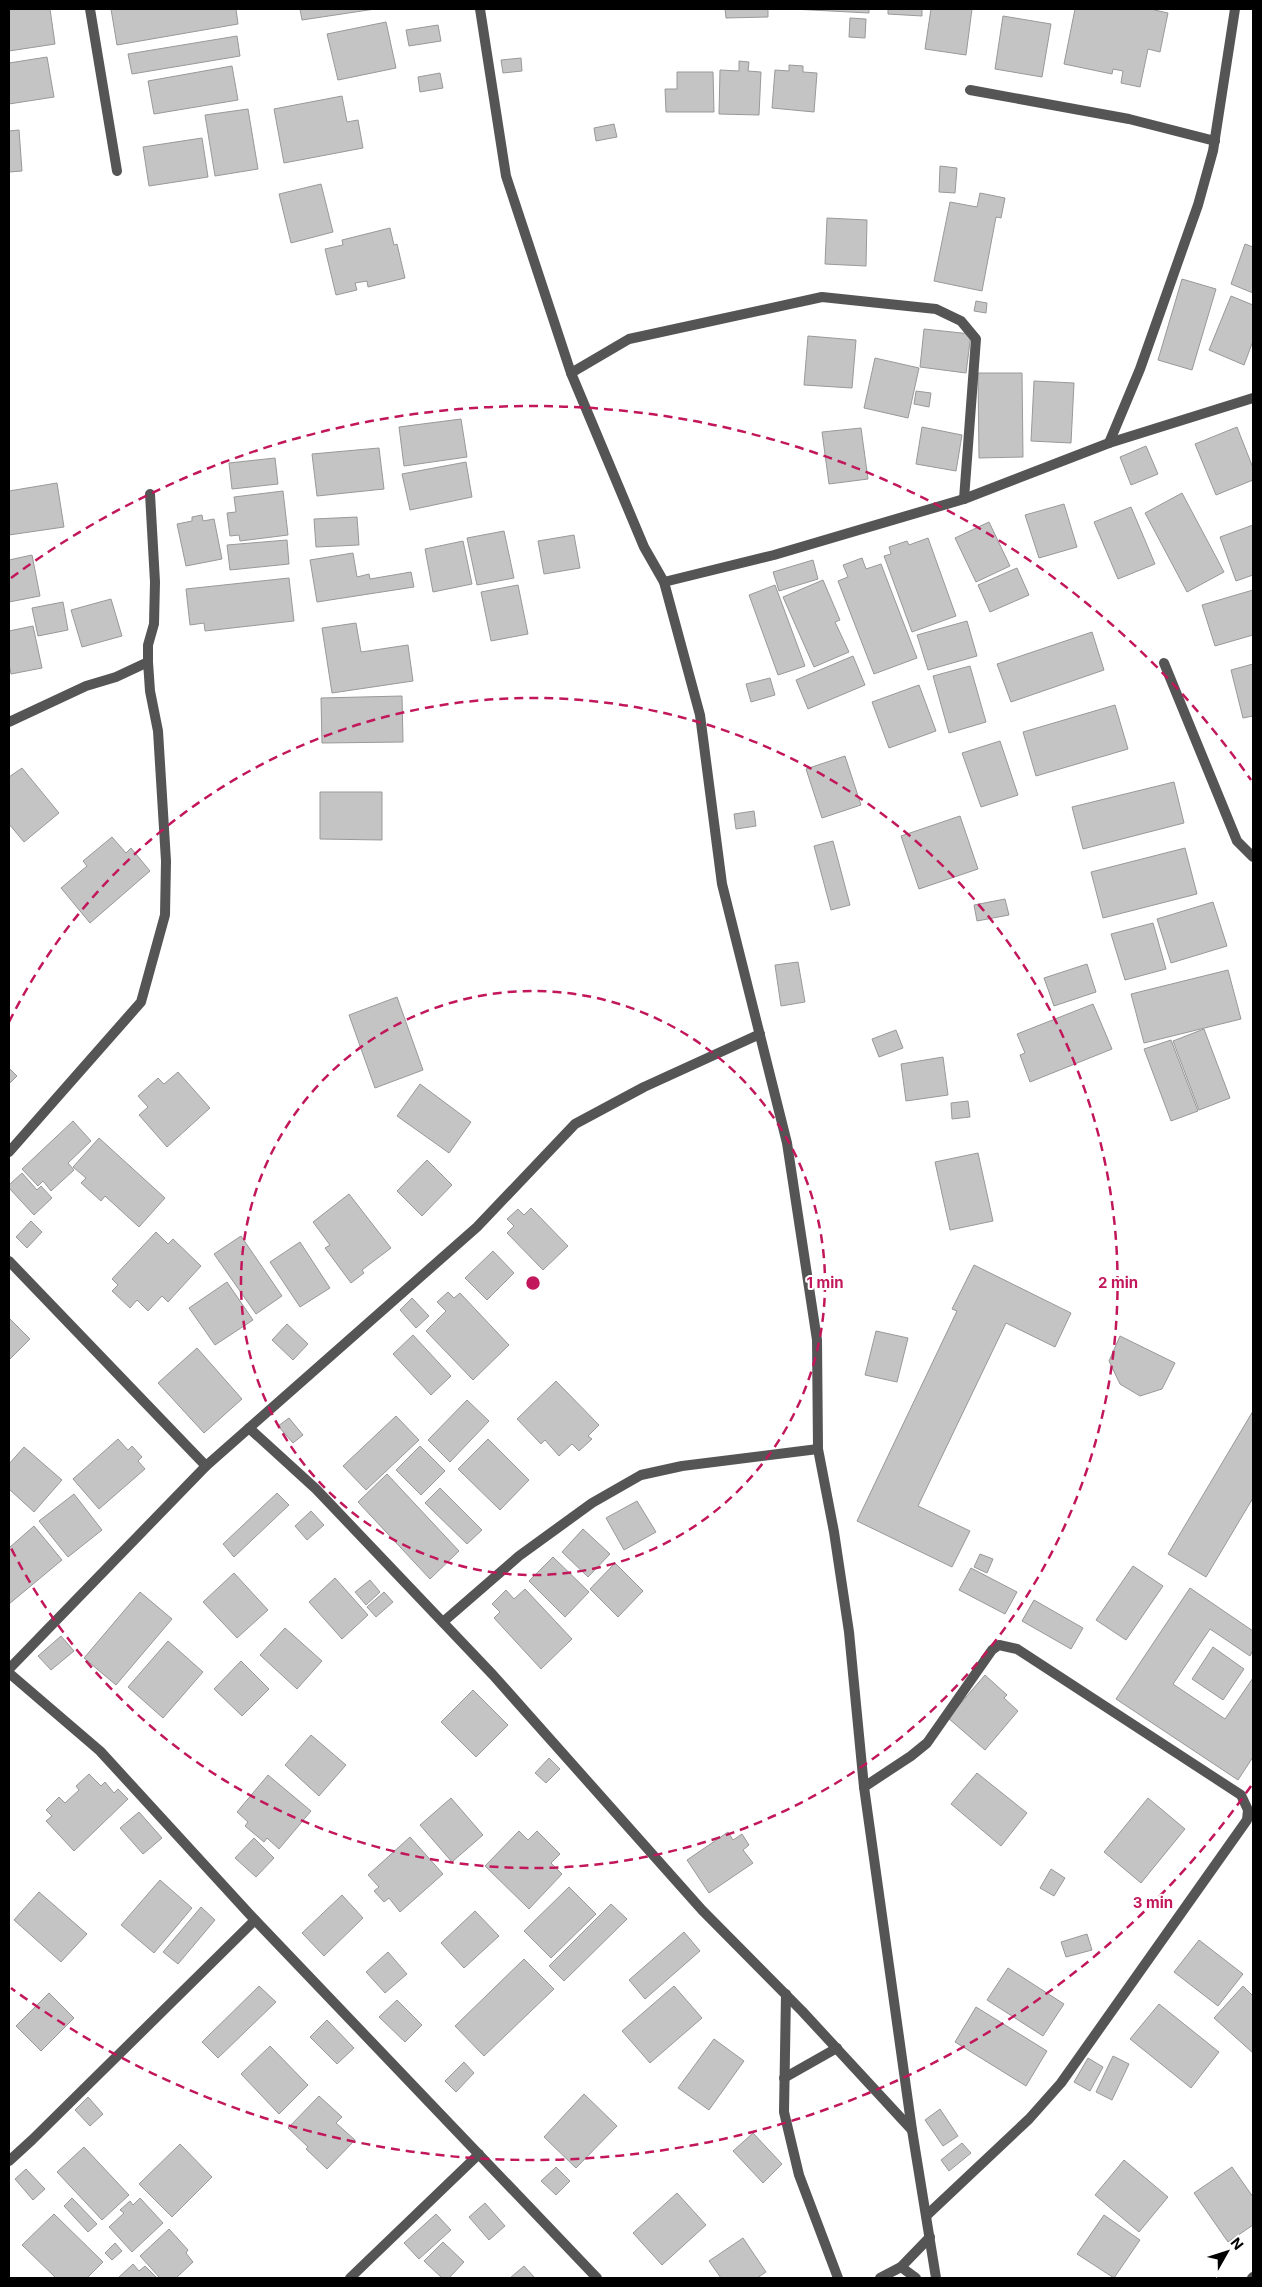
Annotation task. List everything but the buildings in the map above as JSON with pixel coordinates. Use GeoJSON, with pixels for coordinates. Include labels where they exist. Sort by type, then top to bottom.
{"type":"FeatureCollection","features":[{"type":"Feature","properties":{"kind":"street"},"geometry":{"type":"LineString","coordinates":[[90,9],[117,172]]}},
{"type":"Feature","properties":{"kind":"street"},"geometry":{"type":"LineString","coordinates":[[480,9],[506,176],[572,373],[644,547],[664,582],[700,715],[722,884],[787,1143],[817,1340],[818,1449],[834,1532],[849,1632],[864,1788],[912,2130],[936,2278]]}},
{"type":"Feature","properties":{"kind":"street"},"geometry":{"type":"LineString","coordinates":[[1109,443],[1140,368],[1198,205],[1214,141],[1235,9]]}},
{"type":"Feature","properties":{"kind":"street"},"geometry":{"type":"LineString","coordinates":[[970,90],[1129,119],[1214,141]]}},
{"type":"Feature","properties":{"kind":"street"},"geometry":{"type":"LineString","coordinates":[[572,373],[629,339],[822,297],[936,309],[961,321],[976,339],[964,499]]}},
{"type":"Feature","properties":{"kind":"street"},"geometry":{"type":"LineString","coordinates":[[664,582],[774,555],[964,499],[1109,443],[1253,398]]}},
{"type":"Feature","properties":{"kind":"street"},"geometry":{"type":"LineString","coordinates":[[9,1152],[141,1002],[165,915],[166,862],[158,731],[150,691],[148,662],[148,645],[154,624],[155,582],[150,494]]}},
{"type":"Feature","properties":{"kind":"street"},"geometry":{"type":"LineString","coordinates":[[9,722],[86,686],[116,677],[148,662]]}},
{"type":"Feature","properties":{"kind":"street"},"geometry":{"type":"LineString","coordinates":[[1164,663],[1237,840],[1253,857]]}},
{"type":"Feature","properties":{"kind":"street"},"geometry":{"type":"LineString","coordinates":[[9,1669],[206,1466],[477,1227],[575,1124],[644,1087],[760,1034]]}},
{"type":"Feature","properties":{"kind":"street"},"geometry":{"type":"LineString","coordinates":[[9,1262],[206,1466]]}},
{"type":"Feature","properties":{"kind":"street"},"geometry":{"type":"LineString","coordinates":[[249,1428],[316,1489],[494,1675],[702,1910],[786,1994],[912,2130]]}},
{"type":"Feature","properties":{"kind":"street"},"geometry":{"type":"LineString","coordinates":[[443,1622],[519,1556],[592,1503],[641,1475],[682,1466],[818,1449]]}},
{"type":"Feature","properties":{"kind":"street"},"geometry":{"type":"LineString","coordinates":[[864,1788],[927,1743],[992,1650],[999,1645],[1017,1649],[1241,1795],[1248,1810],[1247,1820],[1061,2083],[1029,2119],[926,2216]]}},
{"type":"Feature","properties":{"kind":"street"},"geometry":{"type":"LineString","coordinates":[[9,1673],[100,1751],[256,1920],[597,2278]]}},
{"type":"Feature","properties":{"kind":"street"},"geometry":{"type":"LineString","coordinates":[[9,2160],[32,2140],[256,1920]]}},
{"type":"Feature","properties":{"kind":"street"},"geometry":{"type":"LineString","coordinates":[[786,1994],[784,2112],[799,2175],[838,2278]]}},
{"type":"Feature","properties":{"kind":"street"},"geometry":{"type":"LineString","coordinates":[[784,2078],[837,2048]]}},
{"type":"Feature","properties":{"kind":"street"},"geometry":{"type":"LineString","coordinates":[[350,2278],[479,2154]]}},
{"type":"Feature","properties":{"kind":"street"},"geometry":{"type":"LineString","coordinates":[[880,2278],[901,2267],[930,2237]]}},
{"type":"Feature","properties":{"kind":"street"},"geometry":{"type":"LineString","coordinates":[[901,2267],[916,2278]]}}]}
